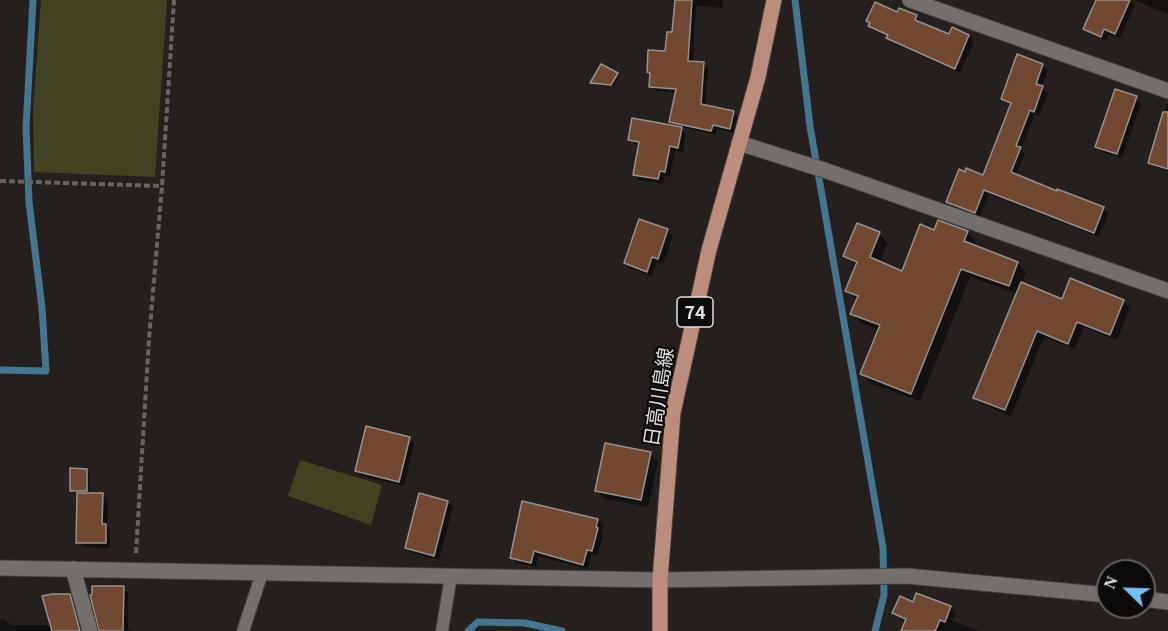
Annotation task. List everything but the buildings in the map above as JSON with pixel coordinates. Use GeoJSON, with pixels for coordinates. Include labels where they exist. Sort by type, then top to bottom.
{"type":"FeatureCollection","features":[{"type":"Feature","properties":{"kind":"main road","name":"日高川島線"},"geometry":{"type":"LineString","coordinates":[[660,631],[660,579],[673,413],[709,250],[758,76],[774,0]]}},
{"type":"Feature","properties":{"kind":"street"},"geometry":{"type":"LineString","coordinates":[[910,0],[1168,91]]}},
{"type":"Feature","properties":{"kind":"street"},"geometry":{"type":"LineString","coordinates":[[739,143],[827,171],[1168,291]]}},
{"type":"Feature","properties":{"kind":"street"},"geometry":{"type":"LineString","coordinates":[[0,568],[660,579],[907,576],[1096,595]]}},
{"type":"Feature","properties":{"kind":"street"},"geometry":{"type":"LineString","coordinates":[[73,569],[90,631]]}},
{"type":"Feature","properties":{"kind":"lane"},"geometry":{"type":"LineString","coordinates":[[243,631],[261,573]]}},
{"type":"Feature","properties":{"kind":"lane"},"geometry":{"type":"LineString","coordinates":[[442,631],[451,576]]}},
{"type":"Feature","properties":{"kind":"path"},"geometry":{"type":"LineString","coordinates":[[134,572],[174,0]]}},
{"type":"Feature","properties":{"kind":"path"},"geometry":{"type":"LineString","coordinates":[[0,181],[162,186]]}},
{"type":"Feature","properties":{"kind":"green space"},"geometry":{"type":"Polygon","coordinates":[[[41,0],[167,0],[155,177],[34,172],[33,111],[41,0]]]}},
{"type":"Feature","properties":{"kind":"green space"},"geometry":{"type":"Polygon","coordinates":[[[300,460],[382,485],[371,525],[288,496],[300,460]]]}},
{"type":"Feature","properties":{"kind":"waterway"},"geometry":{"type":"LineString","coordinates":[[0,370],[46,371],[42,308],[29,202],[26,128],[33,0]]}},
{"type":"Feature","properties":{"kind":"waterway"},"geometry":{"type":"LineString","coordinates":[[795,0],[810,126],[883,548],[884,595],[875,631]]}},
{"type":"Feature","properties":{"kind":"waterway"},"geometry":{"type":"LineString","coordinates":[[468,631],[478,622],[525,623],[562,631]]}}]}
